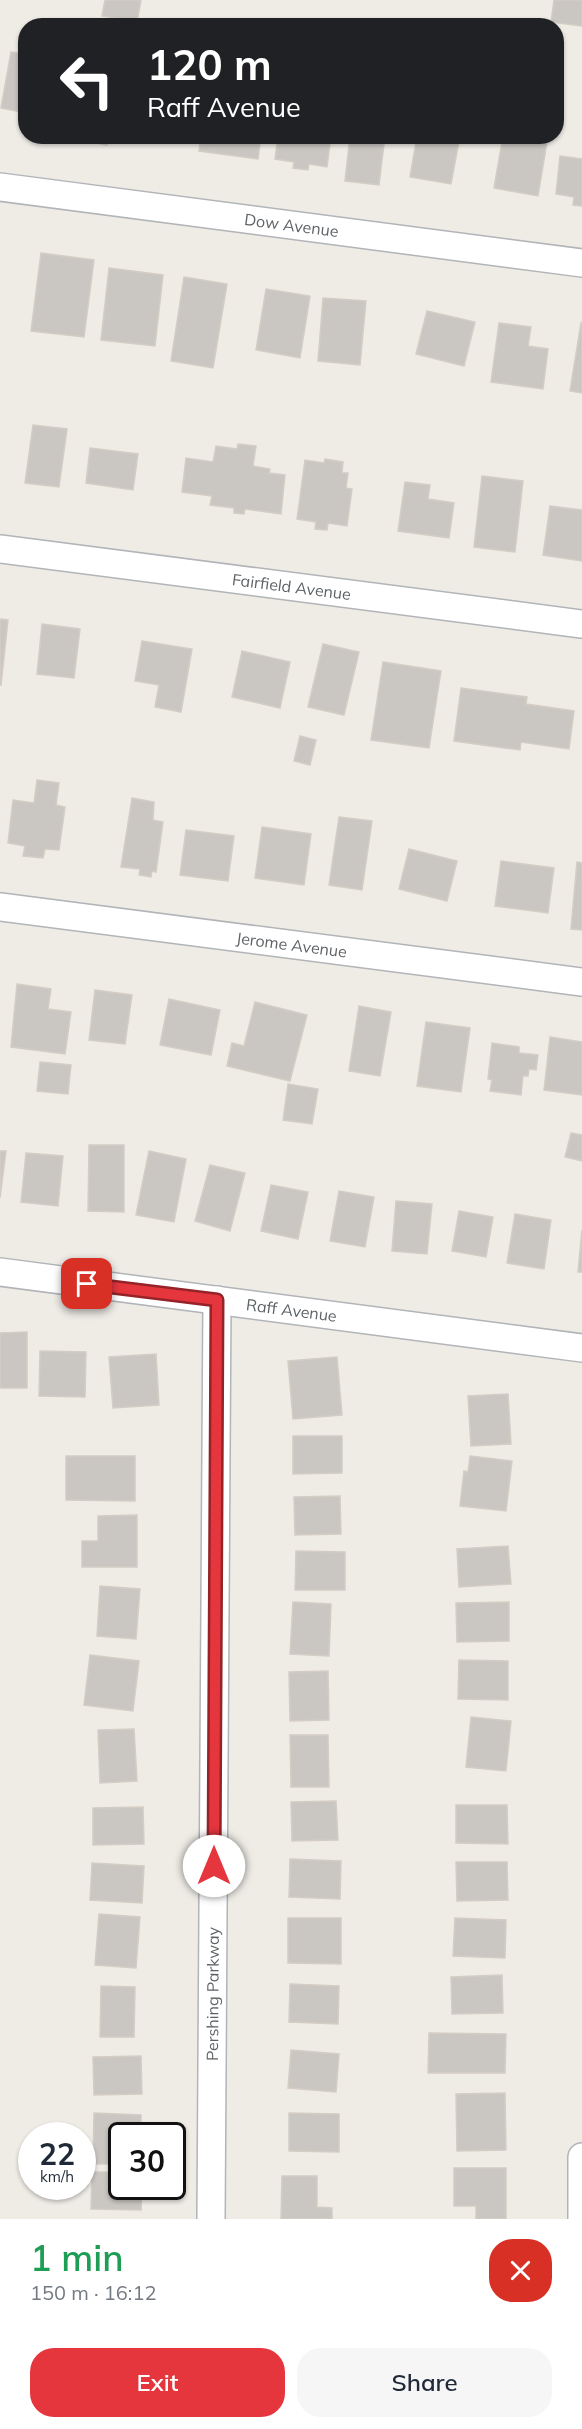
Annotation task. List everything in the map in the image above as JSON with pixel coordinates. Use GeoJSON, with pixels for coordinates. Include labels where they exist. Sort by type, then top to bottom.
{"type":"FeatureCollection","features":[{"type":"Feature","properties":{"kind":"street","name":"Dow Avenue"},"geometry":{"type":"LineString","coordinates":[[0,187],[582,263]]}},
{"type":"Feature","properties":{"kind":"street","name":"Fairfield Avenue"},"geometry":{"type":"LineString","coordinates":[[0,549],[582,624]]}},
{"type":"Feature","properties":{"kind":"street","name":"Jerome Avenue"},"geometry":{"type":"LineString","coordinates":[[0,907],[582,982]]}},
{"type":"Feature","properties":{"kind":"street","name":"Raff Avenue"},"geometry":{"type":"LineString","coordinates":[[0,1272],[582,1348]]}},
{"type":"Feature","properties":{"kind":"street","name":"Pershing Parkway"},"geometry":{"type":"LineString","coordinates":[[212,2219],[217,1300]]}},
{"type":"Feature","properties":{"kind":"street"},"geometry":{"type":"LineString","coordinates":[[582,2157],[582,2219]]}},
{"type":"Feature","properties":{"kind":"building"},"geometry":{"type":"Polygon","coordinates":[[[105,0],[141,0],[138,18],[102,16],[105,0]]]}},
{"type":"Feature","properties":{"kind":"building"},"geometry":{"type":"Polygon","coordinates":[[[554,0],[582,0],[582,26],[564,24],[564,18],[552,18],[554,0]]]}},
{"type":"Feature","properties":{"kind":"building"},"geometry":{"type":"Polygon","coordinates":[[[11,52],[18,53],[18,111],[1,108],[11,52]]]}},
{"type":"Feature","properties":{"kind":"building"},"geometry":{"type":"Polygon","coordinates":[[[200,144],[260,144],[258,159],[199,151],[200,144]]]}},
{"type":"Feature","properties":{"kind":"building"},"geometry":{"type":"Polygon","coordinates":[[[277,144],[330,144],[327,167],[309,164],[308,170],[293,168],[294,162],[275,159],[277,144]]]}},
{"type":"Feature","properties":{"kind":"building"},"geometry":{"type":"Polygon","coordinates":[[[349,144],[384,144],[379,185],[345,181],[349,144]]]}},
{"type":"Feature","properties":{"kind":"building"},"geometry":{"type":"Polygon","coordinates":[[[416,144],[458,144],[451,184],[410,177],[416,144]]]}},
{"type":"Feature","properties":{"kind":"building"},"geometry":{"type":"Polygon","coordinates":[[[502,144],[547,144],[538,196],[494,188],[502,144]]]}},
{"type":"Feature","properties":{"kind":"building"},"geometry":{"type":"Polygon","coordinates":[[[560,156],[582,159],[582,206],[573,205],[574,197],[556,194],[560,156]]]}},
{"type":"Feature","properties":{"kind":"building"},"geometry":{"type":"Polygon","coordinates":[[[41,253],[94,260],[84,337],[31,331],[41,253]]]}},
{"type":"Feature","properties":{"kind":"building"},"geometry":{"type":"Polygon","coordinates":[[[109,268],[163,275],[155,346],[101,340],[109,268]]]}},
{"type":"Feature","properties":{"kind":"building"},"geometry":{"type":"Polygon","coordinates":[[[184,277],[227,284],[213,368],[171,361],[184,277]]]}},
{"type":"Feature","properties":{"kind":"building"},"geometry":{"type":"Polygon","coordinates":[[[266,289],[310,296],[300,358],[256,350],[266,289]]]}},
{"type":"Feature","properties":{"kind":"building"},"geometry":{"type":"Polygon","coordinates":[[[323,298],[366,301],[360,365],[318,361],[323,298]]]}},
{"type":"Feature","properties":{"kind":"building"},"geometry":{"type":"Polygon","coordinates":[[[427,311],[475,322],[464,366],[416,354],[427,311]]]}},
{"type":"Feature","properties":{"kind":"building"},"geometry":{"type":"Polygon","coordinates":[[[499,323],[531,327],[528,346],[548,349],[543,389],[491,382],[499,323]]]}},
{"type":"Feature","properties":{"kind":"building"},"geometry":{"type":"Polygon","coordinates":[[[582,323],[582,393],[570,391],[582,323]]]}},
{"type":"Feature","properties":{"kind":"building"},"geometry":{"type":"Polygon","coordinates":[[[33,425],[67,429],[59,487],[25,483],[33,425]]]}},
{"type":"Feature","properties":{"kind":"building"},"geometry":{"type":"Polygon","coordinates":[[[238,444],[256,446],[253,466],[270,469],[269,473],[285,475],[281,514],[245,509],[244,514],[234,513],[234,508],[210,505],[212,496],[182,492],[186,458],[213,462],[216,446],[237,449],[238,444]]]}},
{"type":"Feature","properties":{"kind":"building"},"geometry":{"type":"Polygon","coordinates":[[[90,448],[138,454],[133,490],[86,483],[90,448]]]}},
{"type":"Feature","properties":{"kind":"building"},"geometry":{"type":"Polygon","coordinates":[[[325,459],[343,462],[342,473],[348,473],[346,488],[352,489],[347,526],[328,523],[327,530],[315,529],[316,522],[297,519],[305,460],[324,463],[325,459]]]}},
{"type":"Feature","properties":{"kind":"building"},"geometry":{"type":"Polygon","coordinates":[[[482,476],[523,481],[515,552],[474,547],[482,476]]]}},
{"type":"Feature","properties":{"kind":"building"},"geometry":{"type":"Polygon","coordinates":[[[405,482],[430,485],[428,499],[454,503],[449,538],[398,531],[405,482]]]}},
{"type":"Feature","properties":{"kind":"building"},"geometry":{"type":"Polygon","coordinates":[[[550,506],[582,510],[582,561],[543,555],[550,506]]]}},
{"type":"Feature","properties":{"kind":"building"},"geometry":{"type":"Polygon","coordinates":[[[0,619],[8,620],[1,685],[0,685],[0,619]]]}},
{"type":"Feature","properties":{"kind":"building"},"geometry":{"type":"Polygon","coordinates":[[[42,624],[80,629],[74,678],[37,674],[42,624]]]}},
{"type":"Feature","properties":{"kind":"building"},"geometry":{"type":"Polygon","coordinates":[[[142,641],[192,649],[181,712],[155,707],[159,685],[135,681],[142,641]]]}},
{"type":"Feature","properties":{"kind":"building"},"geometry":{"type":"Polygon","coordinates":[[[323,644],[359,652],[344,715],[308,707],[323,644]]]}},
{"type":"Feature","properties":{"kind":"building"},"geometry":{"type":"Polygon","coordinates":[[[242,651],[290,662],[280,708],[232,697],[242,651]]]}},
{"type":"Feature","properties":{"kind":"building"},"geometry":{"type":"Polygon","coordinates":[[[383,662],[441,671],[429,748],[371,740],[383,662]]]}},
{"type":"Feature","properties":{"kind":"building"},"geometry":{"type":"Polygon","coordinates":[[[461,688],[527,697],[526,704],[574,711],[569,749],[521,742],[520,750],[454,741],[461,688]]]}},
{"type":"Feature","properties":{"kind":"building"},"geometry":{"type":"Polygon","coordinates":[[[300,736],[316,740],[310,765],[294,761],[300,736]]]}},
{"type":"Feature","properties":{"kind":"building"},"geometry":{"type":"Polygon","coordinates":[[[37,780],[59,783],[56,805],[65,807],[59,850],[45,849],[43,858],[23,856],[25,846],[8,843],[13,800],[34,803],[37,780]]]}},
{"type":"Feature","properties":{"kind":"building"},"geometry":{"type":"Polygon","coordinates":[[[132,798],[154,802],[153,820],[163,822],[156,872],[152,871],[151,877],[139,875],[140,869],[121,867],[132,798]]]}},
{"type":"Feature","properties":{"kind":"building"},"geometry":{"type":"Polygon","coordinates":[[[339,817],[372,821],[362,890],[329,885],[339,817]]]}},
{"type":"Feature","properties":{"kind":"building"},"geometry":{"type":"Polygon","coordinates":[[[262,827],[311,834],[304,885],[255,878],[262,827]]]}},
{"type":"Feature","properties":{"kind":"building"},"geometry":{"type":"Polygon","coordinates":[[[186,830],[234,836],[228,881],[180,875],[186,830]]]}},
{"type":"Feature","properties":{"kind":"building"},"geometry":{"type":"Polygon","coordinates":[[[409,849],[457,861],[447,901],[399,889],[409,849]]]}},
{"type":"Feature","properties":{"kind":"building"},"geometry":{"type":"Polygon","coordinates":[[[501,861],[554,868],[548,913],[495,906],[501,861]]]}},
{"type":"Feature","properties":{"kind":"building"},"geometry":{"type":"Polygon","coordinates":[[[577,862],[582,863],[582,930],[571,929],[577,862]]]}},
{"type":"Feature","properties":{"kind":"building"},"geometry":{"type":"Polygon","coordinates":[[[17,984],[51,989],[48,1009],[71,1012],[65,1054],[11,1047],[17,984]]]}},
{"type":"Feature","properties":{"kind":"building"},"geometry":{"type":"Polygon","coordinates":[[[95,990],[132,995],[125,1044],[89,1040],[95,990]]]}},
{"type":"Feature","properties":{"kind":"building"},"geometry":{"type":"Polygon","coordinates":[[[169,999],[220,1010],[211,1055],[160,1045],[169,999]]]}},
{"type":"Feature","properties":{"kind":"building"},"geometry":{"type":"Polygon","coordinates":[[[255,1002],[307,1015],[290,1081],[227,1066],[232,1043],[244,1046],[255,1002]]]}},
{"type":"Feature","properties":{"kind":"building"},"geometry":{"type":"Polygon","coordinates":[[[359,1006],[391,1012],[380,1076],[349,1071],[359,1006]]]}},
{"type":"Feature","properties":{"kind":"building"},"geometry":{"type":"Polygon","coordinates":[[[426,1022],[470,1028],[461,1092],[417,1086],[426,1022]]]}},
{"type":"Feature","properties":{"kind":"building"},"geometry":{"type":"Polygon","coordinates":[[[550,1037],[582,1042],[582,1095],[544,1090],[550,1037]]]}},
{"type":"Feature","properties":{"kind":"building"},"geometry":{"type":"Polygon","coordinates":[[[492,1043],[519,1047],[519,1053],[538,1055],[536,1070],[529,1069],[528,1076],[523,1076],[521,1095],[490,1091],[492,1080],[488,1079],[492,1043]]]}},
{"type":"Feature","properties":{"kind":"building"},"geometry":{"type":"Polygon","coordinates":[[[40,1062],[71,1065],[68,1094],[37,1091],[40,1062]]]}},
{"type":"Feature","properties":{"kind":"building"},"geometry":{"type":"Polygon","coordinates":[[[288,1084],[318,1089],[312,1124],[283,1120],[288,1084]]]}},
{"type":"Feature","properties":{"kind":"building"},"geometry":{"type":"Polygon","coordinates":[[[571,1133],[582,1135],[582,1161],[565,1157],[571,1133]]]}},
{"type":"Feature","properties":{"kind":"building"},"geometry":{"type":"Polygon","coordinates":[[[89,1145],[124,1145],[124,1212],[88,1211],[89,1145]]]}},
{"type":"Feature","properties":{"kind":"building"},"geometry":{"type":"Polygon","coordinates":[[[0,1151],[6,1151],[0,1198],[0,1151]]]}},
{"type":"Feature","properties":{"kind":"building"},"geometry":{"type":"Polygon","coordinates":[[[149,1151],[186,1159],[174,1222],[136,1215],[149,1151]]]}},
{"type":"Feature","properties":{"kind":"building"},"geometry":{"type":"Polygon","coordinates":[[[26,1153],[63,1156],[58,1206],[21,1202],[26,1153]]]}},
{"type":"Feature","properties":{"kind":"building"},"geometry":{"type":"Polygon","coordinates":[[[210,1165],[245,1173],[230,1231],[195,1221],[210,1165]]]}},
{"type":"Feature","properties":{"kind":"building"},"geometry":{"type":"Polygon","coordinates":[[[271,1185],[308,1192],[298,1239],[261,1231],[271,1185]]]}},
{"type":"Feature","properties":{"kind":"building"},"geometry":{"type":"Polygon","coordinates":[[[339,1191],[374,1197],[365,1247],[330,1241],[339,1191]]]}},
{"type":"Feature","properties":{"kind":"building"},"geometry":{"type":"Polygon","coordinates":[[[396,1201],[432,1204],[427,1254],[392,1251],[396,1201]]]}},
{"type":"Feature","properties":{"kind":"building"},"geometry":{"type":"Polygon","coordinates":[[[459,1211],[493,1217],[486,1257],[452,1251],[459,1211]]]}},
{"type":"Feature","properties":{"kind":"building"},"geometry":{"type":"Polygon","coordinates":[[[515,1214],[551,1220],[544,1269],[507,1263],[515,1214]]]}},
{"type":"Feature","properties":{"kind":"building"},"geometry":{"type":"Polygon","coordinates":[[[582,1230],[582,1272],[578,1272],[582,1230]]]}},
{"type":"Feature","properties":{"kind":"building"},"geometry":{"type":"Polygon","coordinates":[[[27,1332],[27,1388],[0,1388],[0,1333],[27,1332]]]}},
{"type":"Feature","properties":{"kind":"building"},"geometry":{"type":"Polygon","coordinates":[[[40,1351],[86,1352],[85,1397],[39,1396],[40,1351]]]}},
{"type":"Feature","properties":{"kind":"building"},"geometry":{"type":"Polygon","coordinates":[[[156,1354],[159,1405],[113,1408],[109,1357],[156,1354]]]}},
{"type":"Feature","properties":{"kind":"building"},"geometry":{"type":"Polygon","coordinates":[[[337,1357],[342,1415],[293,1419],[288,1361],[337,1357]]]}},
{"type":"Feature","properties":{"kind":"building"},"geometry":{"type":"Polygon","coordinates":[[[508,1394],[511,1444],[471,1446],[468,1396],[508,1394]]]}},
{"type":"Feature","properties":{"kind":"building"},"geometry":{"type":"Polygon","coordinates":[[[293,1436],[342,1436],[342,1473],[293,1474],[293,1436]]]}},
{"type":"Feature","properties":{"kind":"building"},"geometry":{"type":"Polygon","coordinates":[[[66,1456],[135,1456],[135,1501],[66,1500],[66,1456]]]}},
{"type":"Feature","properties":{"kind":"building"},"geometry":{"type":"Polygon","coordinates":[[[470,1456],[512,1461],[506,1511],[460,1506],[464,1471],[468,1472],[470,1456]]]}},
{"type":"Feature","properties":{"kind":"building"},"geometry":{"type":"Polygon","coordinates":[[[340,1496],[341,1534],[295,1535],[294,1497],[340,1496]]]}},
{"type":"Feature","properties":{"kind":"building"},"geometry":{"type":"Polygon","coordinates":[[[137,1515],[137,1567],[82,1567],[82,1541],[98,1541],[98,1516],[137,1515]]]}},
{"type":"Feature","properties":{"kind":"building"},"geometry":{"type":"Polygon","coordinates":[[[508,1546],[511,1584],[459,1587],[457,1549],[508,1546]]]}},
{"type":"Feature","properties":{"kind":"building"},"geometry":{"type":"Polygon","coordinates":[[[296,1551],[345,1552],[345,1590],[295,1590],[296,1551]]]}},
{"type":"Feature","properties":{"kind":"building"},"geometry":{"type":"Polygon","coordinates":[[[100,1586],[140,1589],[136,1639],[97,1636],[100,1586]]]}},
{"type":"Feature","properties":{"kind":"building"},"geometry":{"type":"Polygon","coordinates":[[[293,1602],[331,1604],[329,1656],[290,1654],[293,1602]]]}},
{"type":"Feature","properties":{"kind":"building"},"geometry":{"type":"Polygon","coordinates":[[[509,1602],[509,1641],[457,1642],[456,1603],[509,1602]]]}},
{"type":"Feature","properties":{"kind":"building"},"geometry":{"type":"Polygon","coordinates":[[[90,1655],[139,1661],[133,1711],[84,1705],[90,1655]]]}},
{"type":"Feature","properties":{"kind":"building"},"geometry":{"type":"Polygon","coordinates":[[[459,1660],[508,1661],[508,1700],[458,1699],[459,1660]]]}},
{"type":"Feature","properties":{"kind":"building"},"geometry":{"type":"Polygon","coordinates":[[[328,1671],[329,1720],[290,1721],[289,1672],[328,1671]]]}},
{"type":"Feature","properties":{"kind":"building"},"geometry":{"type":"Polygon","coordinates":[[[471,1717],[511,1721],[506,1771],[466,1767],[471,1717]]]}},
{"type":"Feature","properties":{"kind":"building"},"geometry":{"type":"Polygon","coordinates":[[[134,1729],[137,1781],[100,1783],[98,1730],[134,1729]]]}},
{"type":"Feature","properties":{"kind":"building"},"geometry":{"type":"Polygon","coordinates":[[[290,1735],[328,1735],[329,1787],[291,1787],[290,1735]]]}},
{"type":"Feature","properties":{"kind":"building"},"geometry":{"type":"Polygon","coordinates":[[[336,1801],[338,1840],[292,1841],[291,1802],[336,1801]]]}},
{"type":"Feature","properties":{"kind":"building"},"geometry":{"type":"Polygon","coordinates":[[[456,1805],[507,1805],[508,1844],[456,1843],[456,1805]]]}},
{"type":"Feature","properties":{"kind":"building"},"geometry":{"type":"Polygon","coordinates":[[[143,1807],[144,1844],[93,1845],[93,1808],[143,1807]]]}},
{"type":"Feature","properties":{"kind":"building"},"geometry":{"type":"Polygon","coordinates":[[[290,1859],[341,1861],[340,1899],[289,1897],[290,1859]]]}},
{"type":"Feature","properties":{"kind":"building"},"geometry":{"type":"Polygon","coordinates":[[[456,1862],[507,1862],[508,1900],[457,1901],[456,1862]]]}},
{"type":"Feature","properties":{"kind":"building"},"geometry":{"type":"Polygon","coordinates":[[[92,1863],[144,1866],[142,1903],[90,1900],[92,1863]]]}},
{"type":"Feature","properties":{"kind":"building"},"geometry":{"type":"Polygon","coordinates":[[[99,1914],[140,1917],[136,1968],[95,1965],[99,1914]]]}},
{"type":"Feature","properties":{"kind":"building"},"geometry":{"type":"Polygon","coordinates":[[[288,1918],[341,1918],[341,1964],[288,1963],[288,1918]]]}},
{"type":"Feature","properties":{"kind":"building"},"geometry":{"type":"Polygon","coordinates":[[[455,1918],[506,1920],[505,1958],[453,1956],[455,1918]]]}},
{"type":"Feature","properties":{"kind":"building"},"geometry":{"type":"Polygon","coordinates":[[[502,1975],[503,2013],[452,2014],[451,1977],[502,1975]]]}},
{"type":"Feature","properties":{"kind":"building"},"geometry":{"type":"Polygon","coordinates":[[[290,1984],[339,1986],[338,2024],[289,2022],[290,1984]]]}},
{"type":"Feature","properties":{"kind":"building"},"geometry":{"type":"Polygon","coordinates":[[[101,1986],[135,1987],[134,2037],[100,2037],[101,1986]]]}},
{"type":"Feature","properties":{"kind":"building"},"geometry":{"type":"Polygon","coordinates":[[[429,2033],[506,2034],[505,2073],[428,2073],[429,2033]]]}},
{"type":"Feature","properties":{"kind":"building"},"geometry":{"type":"Polygon","coordinates":[[[291,2050],[339,2054],[336,2092],[288,2088],[291,2050]]]}},
{"type":"Feature","properties":{"kind":"building"},"geometry":{"type":"Polygon","coordinates":[[[141,2056],[142,2094],[94,2095],[93,2057],[141,2056]]]}},
{"type":"Feature","properties":{"kind":"building"},"geometry":{"type":"Polygon","coordinates":[[[505,2093],[506,2150],[457,2151],[456,2094],[505,2093]]]}},
{"type":"Feature","properties":{"kind":"building"},"geometry":{"type":"Polygon","coordinates":[[[94,2113],[141,2115],[141,2122],[108,2122],[108,2164],[96,2164],[96,2122],[94,2122],[94,2113]]]}},
{"type":"Feature","properties":{"kind":"building"},"geometry":{"type":"Polygon","coordinates":[[[289,2113],[339,2114],[339,2152],[289,2151],[289,2113]]]}},
{"type":"Feature","properties":{"kind":"building"},"geometry":{"type":"Polygon","coordinates":[[[454,2168],[506,2168],[506,2219],[476,2219],[476,2206],[454,2206],[454,2168]]]}},
{"type":"Feature","properties":{"kind":"building"},"geometry":{"type":"Polygon","coordinates":[[[96,2172],[108,2172],[108,2200],[141,2200],[141,2210],[91,2209],[91,2200],[96,2200],[96,2172]]]}},
{"type":"Feature","properties":{"kind":"building"},"geometry":{"type":"Polygon","coordinates":[[[282,2176],[317,2176],[317,2207],[332,2208],[332,2219],[281,2219],[282,2176]]]}},
{"type":"Feature","properties":{"kind":"route"},"geometry":{"type":"LineString","coordinates":[[87,1284],[217,1300],[214,1866]]}}]}
